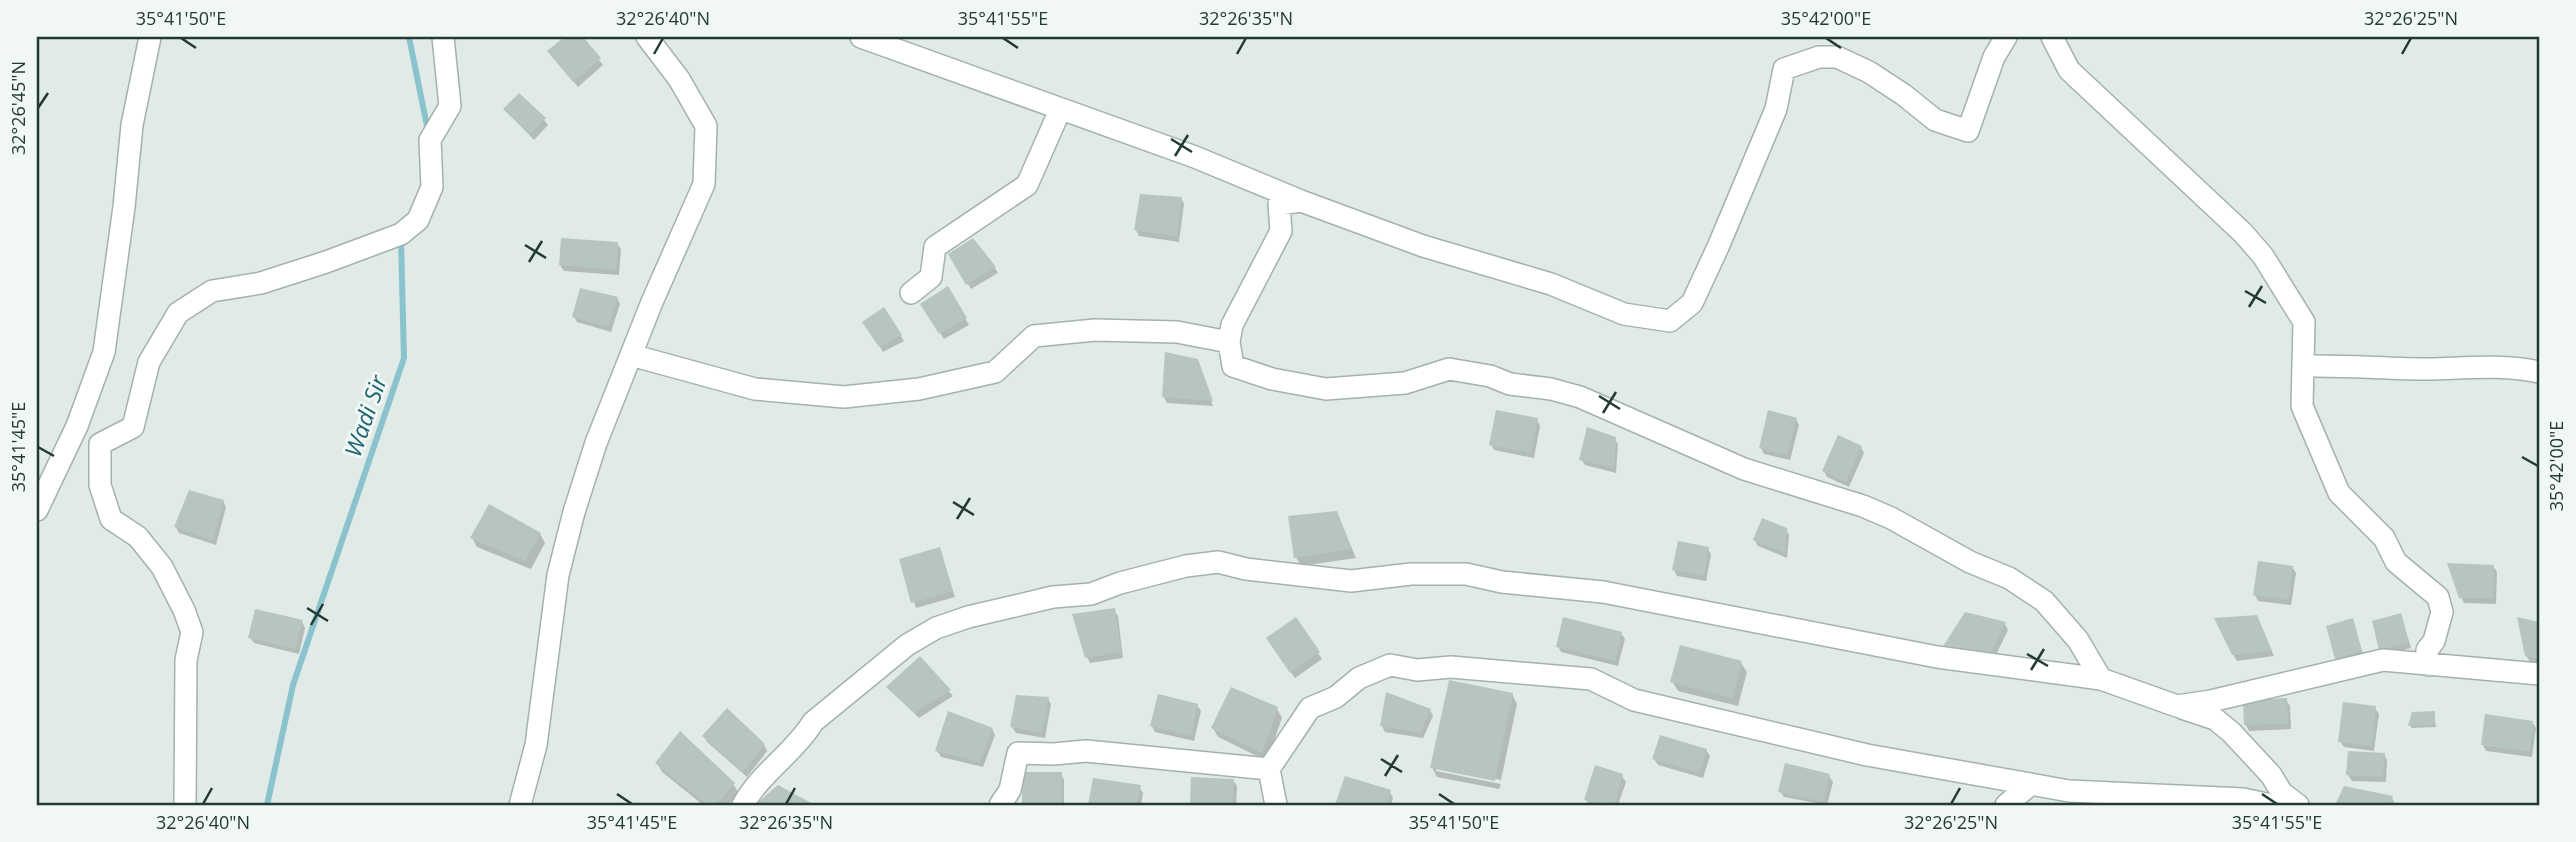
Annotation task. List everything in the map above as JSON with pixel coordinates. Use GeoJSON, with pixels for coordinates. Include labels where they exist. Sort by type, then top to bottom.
{"type":"FeatureCollection","features":[{"type":"Feature","properties":{"kind":"street"},"geometry":{"type":"LineString","coordinates":[[37,510],[78,426],[104,352],[123,219],[132,125],[150,37]]}},
{"type":"Feature","properties":{"kind":"street"},"geometry":{"type":"LineString","coordinates":[[185,805],[186,660],[192,632],[162,567],[138,537],[111,519],[100,485],[100,444],[133,427],[149,362],[177,313],[212,291],[261,283],[326,262],[401,233],[418,220],[432,187],[430,140],[450,106],[443,37]]}},
{"type":"Feature","properties":{"kind":"street"},"geometry":{"type":"LineString","coordinates":[[520,805],[536,745],[558,575],[574,512],[596,443],[704,184],[706,126],[679,79],[647,37]]}},
{"type":"Feature","properties":{"kind":"street"},"geometry":{"type":"LineString","coordinates":[[861,37],[1195,157],[1301,201],[1423,246],[1551,284],[1624,314],[1670,321],[1692,303],[1718,247],[1776,109],[1784,69],[1819,57],[1837,57],[1869,72],[1935,120],[1968,131],[1994,57],[2006,37]]}},
{"type":"Feature","properties":{"kind":"street"},"geometry":{"type":"LineString","coordinates":[[2052,37],[2069,70],[2243,233],[2263,256],[2304,322],[2302,405],[2339,493],[2384,538],[2396,562],[2438,597],[2442,612],[2434,640],[2427,650],[2428,664]]}},
{"type":"Feature","properties":{"kind":"street"},"geometry":{"type":"LineString","coordinates":[[911,293],[931,277],[935,247],[1027,186],[1060,110]]}},
{"type":"Feature","properties":{"kind":"street"},"geometry":{"type":"LineString","coordinates":[[1301,201],[1279,204],[1281,231],[1232,325],[1229,342],[1233,366],[1272,379],[1326,389],[1405,383],[1449,369],[1580,397],[1744,470],[1872,510],[1970,562],[2009,578],[2044,601],[2078,640],[2101,679]]}},
{"type":"Feature","properties":{"kind":"street"},"geometry":{"type":"LineString","coordinates":[[631,355],[755,389],[844,397],[919,389],[995,372],[1034,336],[1095,330],[1177,332],[1229,342]]}},
{"type":"Feature","properties":{"kind":"street"},"geometry":{"type":"LineString","coordinates":[[2304,366],[2355,365],[2427,369],[2496,367],[2539,372]]}},
{"type":"Feature","properties":{"kind":"street"},"geometry":{"type":"LineString","coordinates":[[743,805],[764,777],[803,739],[813,722],[907,645],[936,628],[989,611],[1053,597],[1091,594],[1147,575],[1218,562],[1246,569],[1350,581],[1411,574],[1465,574],[1502,582],[1603,592],[1937,657],[2101,679],[2215,719],[2231,732],[2270,775],[2281,793],[2298,805]]}},
{"type":"Feature","properties":{"kind":"street"},"geometry":{"type":"LineString","coordinates":[[2177,706],[2211,701],[2383,660],[2539,674]]}},
{"type":"Feature","properties":{"kind":"street"},"geometry":{"type":"LineString","coordinates":[[1276,805],[1269,769],[1310,708],[1336,697],[1359,678],[1390,666],[1417,670],[1451,667],[1591,679],[1634,700],[1867,755],[2031,784],[2067,798],[2243,799],[2271,805]]}},
{"type":"Feature","properties":{"kind":"street"},"geometry":{"type":"LineString","coordinates":[[1000,805],[1010,790],[1018,753],[1086,751],[1269,769]]}},
{"type":"Feature","properties":{"kind":"street"},"geometry":{"type":"LineString","coordinates":[[2006,805],[2031,784]]}},
{"type":"Feature","properties":{"kind":"building"},"geometry":{"type":"Polygon","coordinates":[[[564,37],[583,37],[601,58],[573,82],[547,51],[564,37]]]}},
{"type":"Feature","properties":{"kind":"building"},"geometry":{"type":"Polygon","coordinates":[[[519,93],[546,118],[530,135],[503,109],[519,93]]]}},
{"type":"Feature","properties":{"kind":"building"},"geometry":{"type":"Polygon","coordinates":[[[1140,194],[1182,197],[1177,237],[1134,230],[1140,194]]]}},
{"type":"Feature","properties":{"kind":"building"},"geometry":{"type":"Polygon","coordinates":[[[561,238],[618,242],[616,270],[559,265],[561,238]]]}},
{"type":"Feature","properties":{"kind":"building"},"geometry":{"type":"Polygon","coordinates":[[[973,238],[996,267],[966,285],[948,254],[973,238]]]}},
{"type":"Feature","properties":{"kind":"building"},"geometry":{"type":"Polygon","coordinates":[[[948,286],[967,318],[939,334],[920,304],[948,286]]]}},
{"type":"Feature","properties":{"kind":"building"},"geometry":{"type":"Polygon","coordinates":[[[580,288],[618,297],[608,327],[572,317],[580,288]]]}},
{"type":"Feature","properties":{"kind":"building"},"geometry":{"type":"Polygon","coordinates":[[[884,307],[902,335],[879,347],[862,322],[884,307]]]}},
{"type":"Feature","properties":{"kind":"building"},"geometry":{"type":"Polygon","coordinates":[[[1165,352],[1198,359],[1213,401],[1162,397],[1165,352]]]}},
{"type":"Feature","properties":{"kind":"building"},"geometry":{"type":"Polygon","coordinates":[[[1496,410],[1538,418],[1531,453],[1489,445],[1496,410]]]}},
{"type":"Feature","properties":{"kind":"building"},"geometry":{"type":"Polygon","coordinates":[[[1768,410],[1797,418],[1787,455],[1759,448],[1768,410]]]}},
{"type":"Feature","properties":{"kind":"building"},"geometry":{"type":"Polygon","coordinates":[[[1587,427],[1616,437],[1614,468],[1579,460],[1587,427]]]}},
{"type":"Feature","properties":{"kind":"building"},"geometry":{"type":"Polygon","coordinates":[[[1838,435],[1862,446],[1846,482],[1822,471],[1838,435]]]}},
{"type":"Feature","properties":{"kind":"building"},"geometry":{"type":"Polygon","coordinates":[[[189,490],[224,500],[213,540],[174,527],[189,490]]]}},
{"type":"Feature","properties":{"kind":"building"},"geometry":{"type":"Polygon","coordinates":[[[489,504],[541,533],[525,561],[470,538],[489,504]]]}},
{"type":"Feature","properties":{"kind":"building"},"geometry":{"type":"Polygon","coordinates":[[[1337,511],[1352,549],[1294,558],[1288,516],[1337,511]]]}},
{"type":"Feature","properties":{"kind":"building"},"geometry":{"type":"Polygon","coordinates":[[[1762,518],[1787,528],[1785,553],[1753,540],[1762,518]]]}},
{"type":"Feature","properties":{"kind":"building"},"geometry":{"type":"Polygon","coordinates":[[[1678,541],[1709,547],[1704,576],[1672,570],[1678,541]]]}},
{"type":"Feature","properties":{"kind":"building"},"geometry":{"type":"Polygon","coordinates":[[[940,547],[953,591],[911,603],[899,559],[940,547]]]}},
{"type":"Feature","properties":{"kind":"building"},"geometry":{"type":"Polygon","coordinates":[[[2258,561],[2293,566],[2289,600],[2253,595],[2258,561]]]}},
{"type":"Feature","properties":{"kind":"building"},"geometry":{"type":"Polygon","coordinates":[[[2447,563],[2494,565],[2493,598],[2459,598],[2447,563]]]}},
{"type":"Feature","properties":{"kind":"building"},"geometry":{"type":"Polygon","coordinates":[[[1115,608],[1121,652],[1085,658],[1072,614],[1115,608]]]}},
{"type":"Feature","properties":{"kind":"building"},"geometry":{"type":"Polygon","coordinates":[[[255,609],[303,620],[296,649],[248,638],[255,609]]]}},
{"type":"Feature","properties":{"kind":"building"},"geometry":{"type":"Polygon","coordinates":[[[1965,612],[2006,622],[1991,654],[1942,648],[1965,612]]]}},
{"type":"Feature","properties":{"kind":"building"},"geometry":{"type":"Polygon","coordinates":[[[2401,613],[2409,642],[2379,650],[2372,621],[2401,613]]]}},
{"type":"Feature","properties":{"kind":"building"},"geometry":{"type":"Polygon","coordinates":[[[2257,615],[2272,651],[2232,655],[2214,618],[2257,615]]]}},
{"type":"Feature","properties":{"kind":"building"},"geometry":{"type":"Polygon","coordinates":[[[1296,617],[1320,652],[1290,673],[1266,638],[1296,617]]]}},
{"type":"Feature","properties":{"kind":"building"},"geometry":{"type":"Polygon","coordinates":[[[1563,617],[1622,632],[1615,661],[1556,647],[1563,617]]]}},
{"type":"Feature","properties":{"kind":"building"},"geometry":{"type":"Polygon","coordinates":[[[2517,617],[2539,622],[2539,659],[2525,656],[2517,617]]]}},
{"type":"Feature","properties":{"kind":"building"},"geometry":{"type":"Polygon","coordinates":[[[2353,618],[2362,651],[2335,659],[2326,626],[2353,618]]]}},
{"type":"Feature","properties":{"kind":"building"},"geometry":{"type":"Polygon","coordinates":[[[1680,645],[1742,661],[1733,698],[1670,682],[1680,645]]]}},
{"type":"Feature","properties":{"kind":"building"},"geometry":{"type":"Polygon","coordinates":[[[920,656],[951,690],[914,713],[886,687],[920,656]]]}},
{"type":"Feature","properties":{"kind":"building"},"geometry":{"type":"Polygon","coordinates":[[[1449,680],[1513,693],[1495,781],[1430,768],[1449,680]]]}},
{"type":"Feature","properties":{"kind":"building"},"geometry":{"type":"Polygon","coordinates":[[[1231,687],[1278,707],[1262,753],[1211,728],[1231,687]]]}},
{"type":"Feature","properties":{"kind":"building"},"geometry":{"type":"Polygon","coordinates":[[[1386,692],[1431,709],[1420,733],[1380,726],[1386,692]]]}},
{"type":"Feature","properties":{"kind":"building"},"geometry":{"type":"Polygon","coordinates":[[[1158,694],[1198,704],[1191,736],[1150,726],[1158,694]]]}},
{"type":"Feature","properties":{"kind":"building"},"geometry":{"type":"Polygon","coordinates":[[[1016,695],[1049,697],[1042,733],[1010,727],[1016,695]]]}},
{"type":"Feature","properties":{"kind":"building"},"geometry":{"type":"Polygon","coordinates":[[[2287,698],[2288,724],[2244,725],[2243,700],[2287,698]]]}},
{"type":"Feature","properties":{"kind":"building"},"geometry":{"type":"Polygon","coordinates":[[[2343,702],[2376,706],[2372,746],[2338,742],[2343,702]]]}},
{"type":"Feature","properties":{"kind":"building"},"geometry":{"type":"Polygon","coordinates":[[[727,708],[765,744],[743,772],[702,736],[727,708]]]}},
{"type":"Feature","properties":{"kind":"building"},"geometry":{"type":"Polygon","coordinates":[[[948,711],[993,728],[980,762],[935,751],[948,711]]]}},
{"type":"Feature","properties":{"kind":"building"},"geometry":{"type":"Polygon","coordinates":[[[2435,711],[2435,725],[2408,726],[2412,712],[2435,711]]]}},
{"type":"Feature","properties":{"kind":"building"},"geometry":{"type":"Polygon","coordinates":[[[2485,714],[2533,721],[2530,752],[2481,745],[2485,714]]]}},
{"type":"Feature","properties":{"kind":"building"},"geometry":{"type":"Polygon","coordinates":[[[680,731],[735,783],[715,805],[707,805],[655,763],[680,731]]]}},
{"type":"Feature","properties":{"kind":"building"},"geometry":{"type":"Polygon","coordinates":[[[1660,735],[1707,749],[1700,773],[1652,759],[1660,735]]]}},
{"type":"Feature","properties":{"kind":"building"},"geometry":{"type":"Polygon","coordinates":[[[2348,751],[2385,753],[2383,777],[2346,775],[2348,751]]]}},
{"type":"Feature","properties":{"kind":"building"},"geometry":{"type":"Polygon","coordinates":[[[1785,763],[1830,774],[1824,802],[1778,792],[1785,763]]]}},
{"type":"Feature","properties":{"kind":"building"},"geometry":{"type":"Polygon","coordinates":[[[1595,765],[1623,774],[1614,805],[1584,800],[1595,765]]]}},
{"type":"Feature","properties":{"kind":"building"},"geometry":{"type":"Polygon","coordinates":[[[1022,772],[1062,772],[1062,805],[1022,805],[1022,772]]]}},
{"type":"Feature","properties":{"kind":"building"},"geometry":{"type":"Polygon","coordinates":[[[1345,776],[1391,790],[1386,805],[1335,805],[1345,776]]]}},
{"type":"Feature","properties":{"kind":"building"},"geometry":{"type":"Polygon","coordinates":[[[1191,777],[1234,779],[1233,805],[1190,805],[1191,777]]]}},
{"type":"Feature","properties":{"kind":"building"},"geometry":{"type":"Polygon","coordinates":[[[1093,778],[1141,785],[1137,805],[1088,805],[1093,778]]]}},
{"type":"Feature","properties":{"kind":"building"},"geometry":{"type":"Polygon","coordinates":[[[778,785],[815,805],[755,805],[778,785]]]}},
{"type":"Feature","properties":{"kind":"building"},"geometry":{"type":"Polygon","coordinates":[[[2344,786],[2393,796],[2391,805],[2335,805],[2344,786]]]}},
{"type":"Feature","properties":{"kind":"waterway","name":"Wadi Sir"},"geometry":{"type":"LineString","coordinates":[[409,37],[428,131]]}},
{"type":"Feature","properties":{"kind":"waterway","name":"Wadi Sir"},"geometry":{"type":"LineString","coordinates":[[267,805],[293,685],[404,358],[401,240]]}}]}
